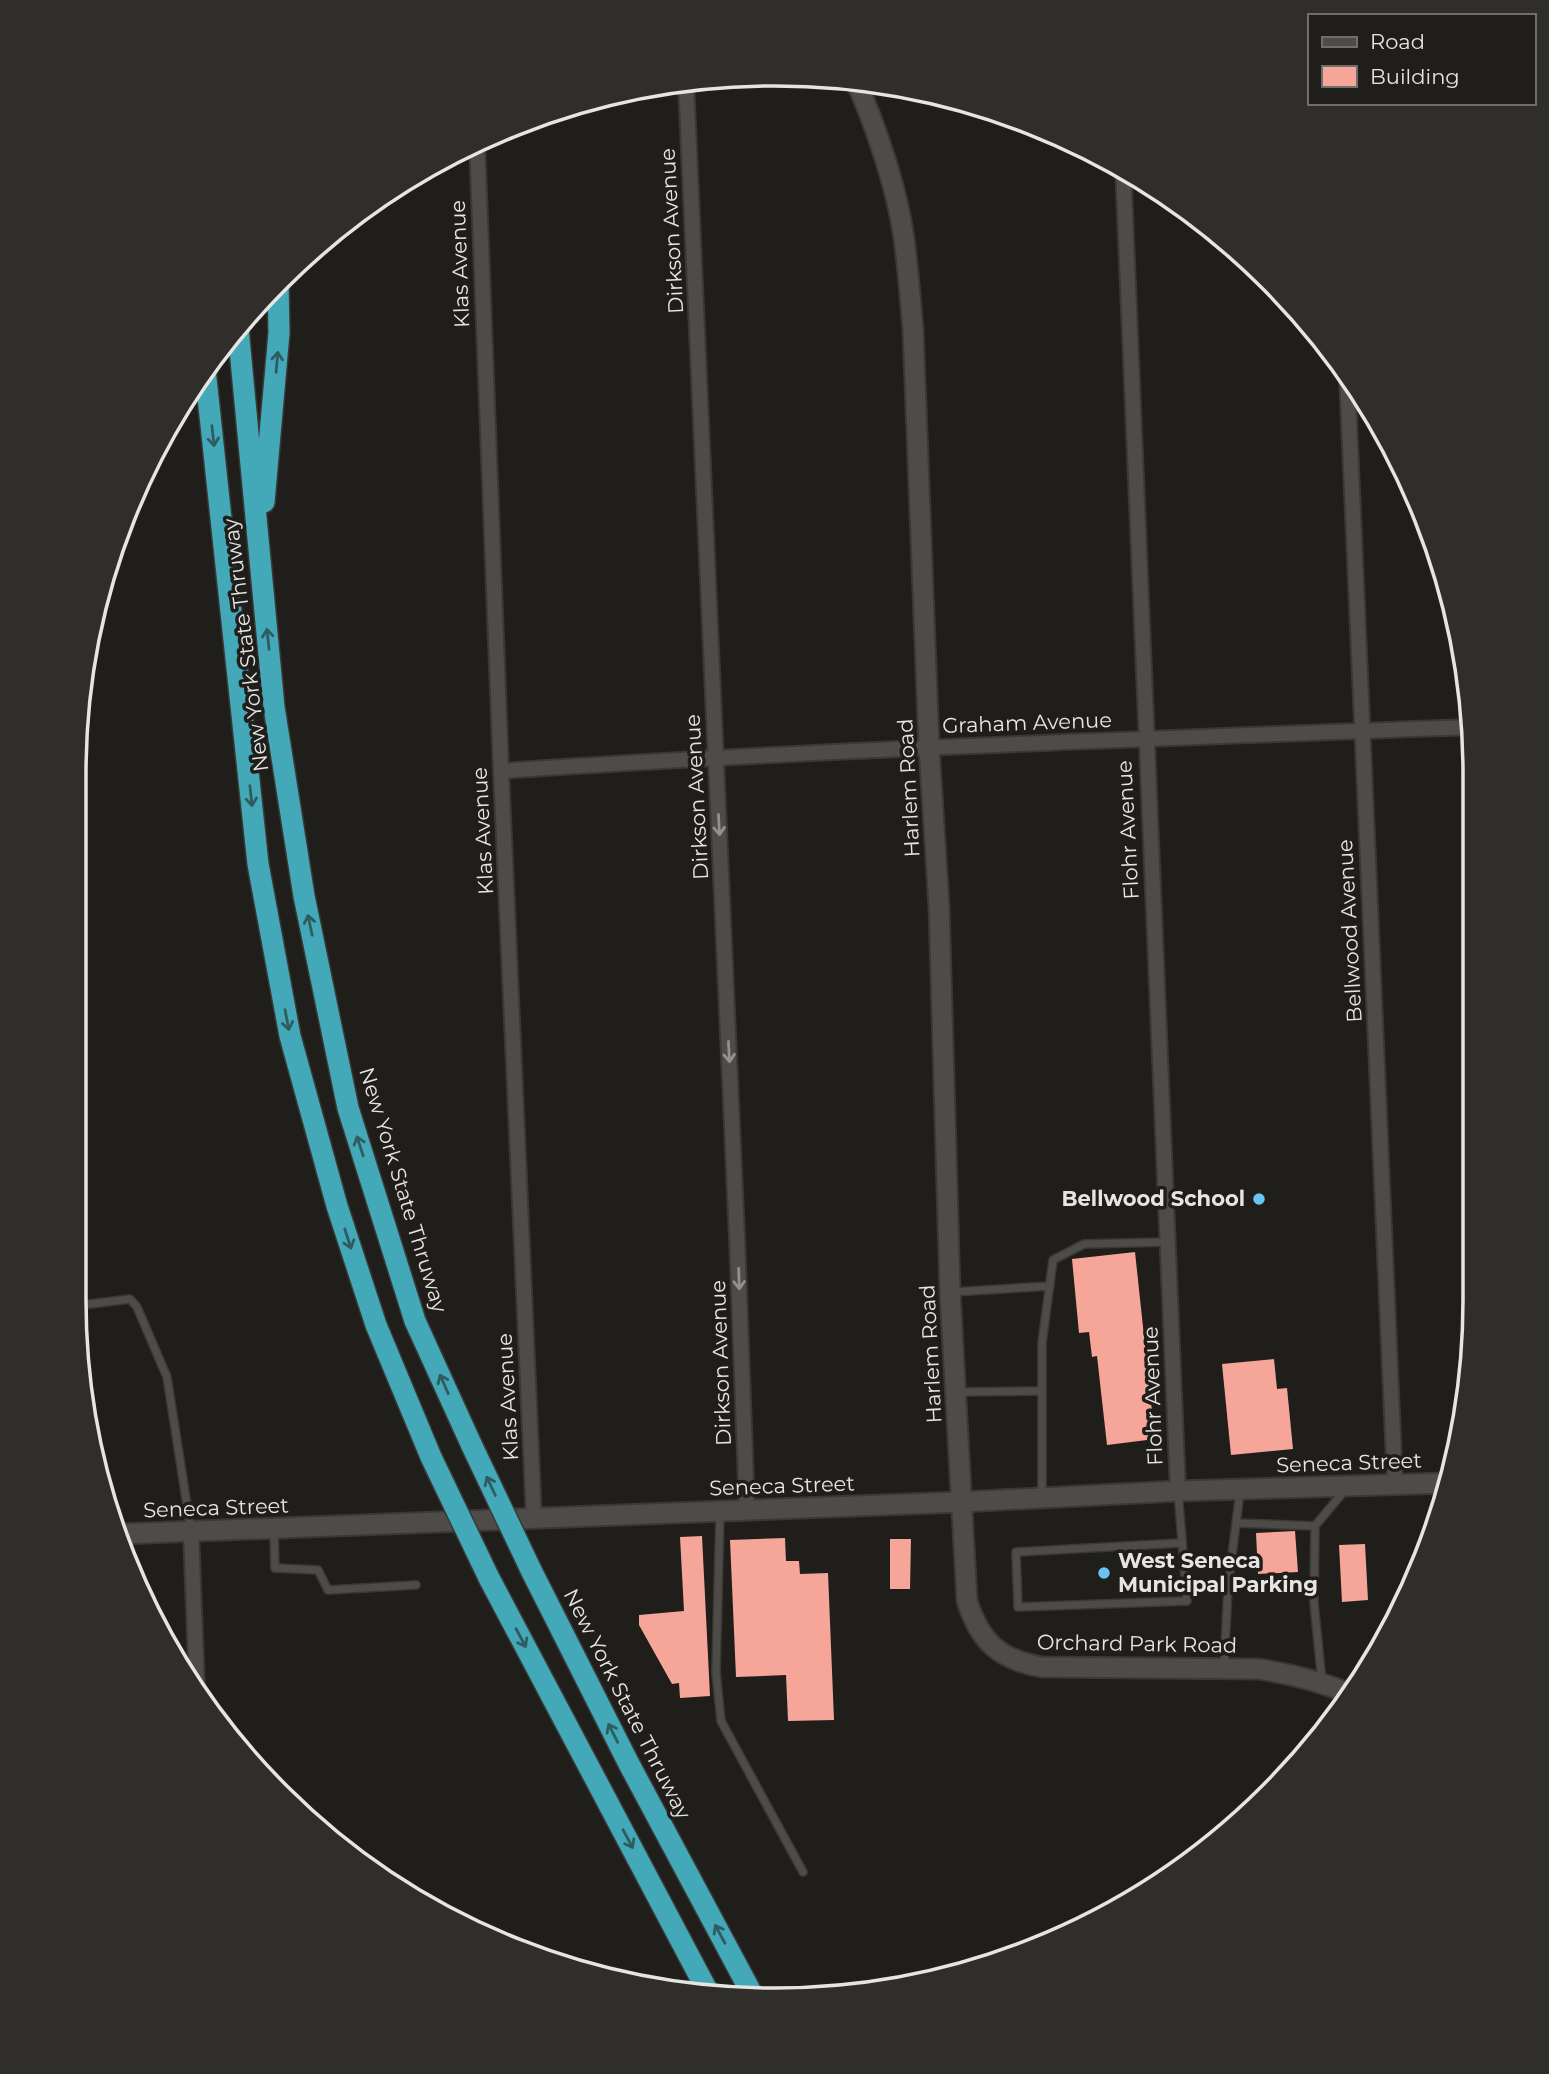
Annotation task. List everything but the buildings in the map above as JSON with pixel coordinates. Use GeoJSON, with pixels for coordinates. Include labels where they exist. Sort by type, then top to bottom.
{"type":"FeatureCollection","features":[{"type":"Feature","properties":{"kind":"highway"},"geometry":{"type":"LineString","coordinates":[[259,552],[279,333],[278,297]]}},
{"type":"Feature","properties":{"kind":"highway","name":"New York State Thruway"},"geometry":{"type":"LineString","coordinates":[[239,341],[274,707],[304,897],[348,1108],[415,1321],[531,1570],[629,1764],[748,1987]]}},
{"type":"Feature","properties":{"kind":"highway","name":"New York State Thruway"},"geometry":{"type":"LineString","coordinates":[[207,385],[258,864],[290,1036],[337,1206],[376,1325],[431,1457],[489,1578],[704,1984]]}},
{"type":"Feature","properties":{"kind":"main road","name":"Harlem Road"},"geometry":{"type":"LineString","coordinates":[[860,92],[886,162],[898,207],[908,270],[913,329],[929,747],[939,906],[950,1292],[961,1502]]}},
{"type":"Feature","properties":{"kind":"main road","name":"Seneca Street"},"geometry":{"type":"LineString","coordinates":[[127,1534],[961,1502],[1178,1491],[1438,1483]]}},
{"type":"Feature","properties":{"kind":"main road","name":"Orchard Park Road"},"geometry":{"type":"LineString","coordinates":[[961,1502],[967,1601],[972,1620],[982,1636],[1003,1654],[1026,1665],[1042,1667],[1259,1669],[1322,1682],[1341,1690]]}},
{"type":"Feature","properties":{"kind":"street","name":"Dirkson Avenue"},"geometry":{"type":"LineString","coordinates":[[686,92],[747,1510]]}},
{"type":"Feature","properties":{"kind":"street","name":"Klas Avenue"},"geometry":{"type":"LineString","coordinates":[[477,154],[534,1518]]}},
{"type":"Feature","properties":{"kind":"street","name":"Flohr Avenue"},"geometry":{"type":"LineString","coordinates":[[1124,181],[1178,1491]]}},
{"type":"Feature","properties":{"kind":"street","name":"Bellwood Avenue"},"geometry":{"type":"LineString","coordinates":[[1348,393],[1395,1484]]}},
{"type":"Feature","properties":{"kind":"street","name":"Graham Avenue"},"geometry":{"type":"LineString","coordinates":[[501,771],[929,747],[1462,727]]}},
{"type":"Feature","properties":{"kind":"street"},"geometry":{"type":"LineString","coordinates":[[191,1532],[196,1673]]}},
{"type":"Feature","properties":{"kind":"lane"},"geometry":{"type":"LineString","coordinates":[[1042,1498],[1042,1343],[1053,1261],[1084,1244],[1168,1242]]}},
{"type":"Feature","properties":{"kind":"lane"},"geometry":{"type":"LineString","coordinates":[[950,1292],[1050,1286]]}},
{"type":"Feature","properties":{"kind":"lane"},"geometry":{"type":"LineString","coordinates":[[86,1304],[130,1299],[137,1307],[167,1377],[191,1532]]}},
{"type":"Feature","properties":{"kind":"lane"},"geometry":{"type":"LineString","coordinates":[[956,1392],[1042,1391]]}},
{"type":"Feature","properties":{"kind":"lane"},"geometry":{"type":"LineString","coordinates":[[1322,1682],[1314,1603],[1315,1526],[1349,1486]]}},
{"type":"Feature","properties":{"kind":"lane"},"geometry":{"type":"LineString","coordinates":[[1224,1669],[1228,1587],[1240,1489]]}},
{"type":"Feature","properties":{"kind":"lane"},"geometry":{"type":"LineString","coordinates":[[1178,1491],[1186,1601],[1018,1608],[1016,1552],[1181,1543]]}},
{"type":"Feature","properties":{"kind":"lane"},"geometry":{"type":"LineString","coordinates":[[720,1511],[716,1672],[721,1721],[803,1872]]}},
{"type":"Feature","properties":{"kind":"lane"},"geometry":{"type":"LineString","coordinates":[[1236,1523],[1315,1526]]}},
{"type":"Feature","properties":{"kind":"lane"},"geometry":{"type":"LineString","coordinates":[[274,1528],[275,1568],[318,1570],[328,1590],[416,1585]]}},
{"type":"Feature","properties":{"kind":"place","name":"Bellwood School"},"geometry":{"type":"Point","coordinates":[1259,1199]}},
{"type":"Feature","properties":{"kind":"place","name":"West Seneca Municipal Parking"},"geometry":{"type":"Point","coordinates":[1104,1573]}}]}
